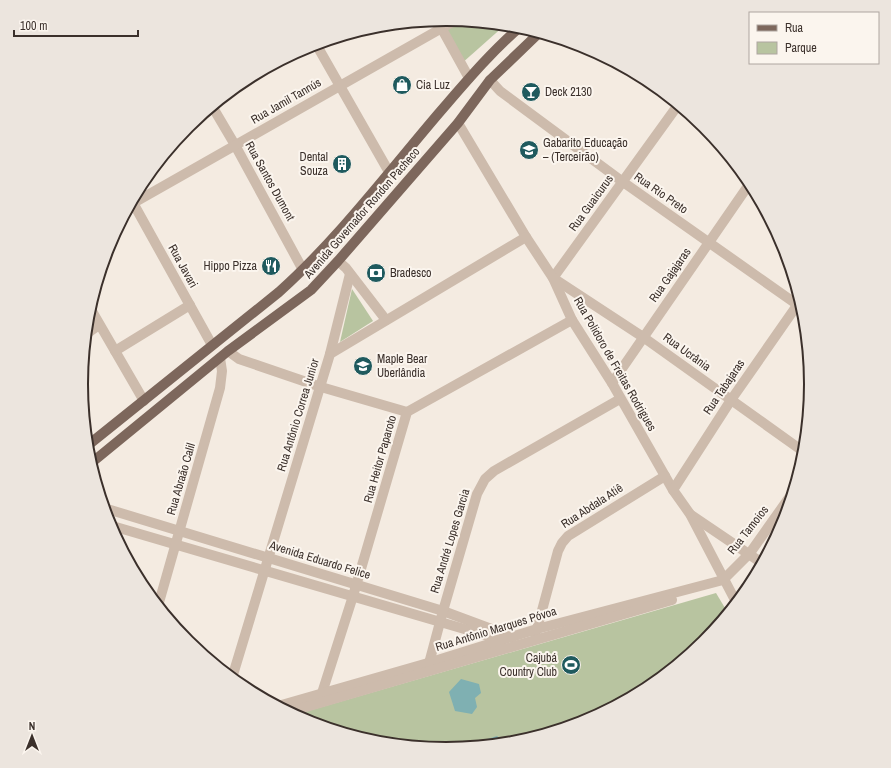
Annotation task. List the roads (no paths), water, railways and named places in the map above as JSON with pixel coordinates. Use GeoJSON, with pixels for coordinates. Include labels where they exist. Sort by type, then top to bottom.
{"type":"FeatureCollection","features":[{"type":"Feature","properties":{"kind":"main road","name":"Avenida Governador Rondon Pacheco"},"geometry":{"type":"LineString","coordinates":[[92,442],[278,292],[303,270],[336,234],[469,78],[514,33]]}},
{"type":"Feature","properties":{"kind":"main road","name":"Avenida Governador Rondon Pacheco"},"geometry":{"type":"LineString","coordinates":[[95,460],[228,351],[311,290],[338,261],[458,122],[490,80],[535,37]]}},
{"type":"Feature","properties":{"kind":"street","name":"Rua Jamil Tannús"},"geometry":{"type":"LineString","coordinates":[[139,198],[340,86],[434,26]]}},
{"type":"Feature","properties":{"kind":"street"},"geometry":{"type":"LineString","coordinates":[[439,26],[469,78]]}},
{"type":"Feature","properties":{"kind":"street"},"geometry":{"type":"LineString","coordinates":[[319,49],[389,172]]}},
{"type":"Feature","properties":{"kind":"street","name":"Rua Rio Preto"},"geometry":{"type":"LineString","coordinates":[[490,80],[500,91],[623,182],[793,299]]}},
{"type":"Feature","properties":{"kind":"street","name":"Rua Guaicurus"},"geometry":{"type":"LineString","coordinates":[[553,278],[675,109]]}},
{"type":"Feature","properties":{"kind":"street","name":"Rua Santos Dumont"},"geometry":{"type":"LineString","coordinates":[[215,111],[303,270]]}},
{"type":"Feature","properties":{"kind":"street","name":"Rua Polidoro de Freitas Rodrigues"},"geometry":{"type":"LineString","coordinates":[[458,122],[526,237],[553,278],[572,320],[612,383],[673,490],[690,514],[733,597]]}},
{"type":"Feature","properties":{"kind":"street","name":"Rua Gajajaras"},"geometry":{"type":"LineString","coordinates":[[612,383],[746,189]]}},
{"type":"Feature","properties":{"kind":"street","name":"Rua Javari"},"geometry":{"type":"LineString","coordinates":[[134,208],[212,345]]}},
{"type":"Feature","properties":{"kind":"street","name":"Rua Antônio Correa Junior"},"geometry":{"type":"LineString","coordinates":[[234,672],[330,354],[526,237]]}},
{"type":"Feature","properties":{"kind":"street"},"geometry":{"type":"LineString","coordinates":[[338,261],[386,320]]}},
{"type":"Feature","properties":{"kind":"street"},"geometry":{"type":"LineString","coordinates":[[330,354],[350,274]]}},
{"type":"Feature","properties":{"kind":"street","name":"Rua Ucrânia"},"geometry":{"type":"LineString","coordinates":[[553,278],[643,336],[798,448]]}},
{"type":"Feature","properties":{"kind":"street"},"geometry":{"type":"LineString","coordinates":[[115,351],[190,305]]}},
{"type":"Feature","properties":{"kind":"street","name":"Rua Tabajaras"},"geometry":{"type":"LineString","coordinates":[[673,490],[731,400],[796,310]]}},
{"type":"Feature","properties":{"kind":"street"},"geometry":{"type":"LineString","coordinates":[[94,315],[144,401]]}},
{"type":"Feature","properties":{"kind":"street","name":"Rua Heitor Paparoto"},"geometry":{"type":"LineString","coordinates":[[322,694],[353,596],[407,412],[572,320]]}},
{"type":"Feature","properties":{"kind":"street"},"geometry":{"type":"LineString","coordinates":[[92,330],[100,325]]}},
{"type":"Feature","properties":{"kind":"street"},"geometry":{"type":"LineString","coordinates":[[228,351],[239,359],[407,412]]}},
{"type":"Feature","properties":{"kind":"street","name":"Rua Abraão Calil"},"geometry":{"type":"LineString","coordinates":[[160,600],[220,388],[222,371],[220,358]]}},
{"type":"Feature","properties":{"kind":"street","name":"Rua André Lopes Garcia"},"geometry":{"type":"LineString","coordinates":[[428,667],[477,494],[486,478],[494,471],[620,399]]}},
{"type":"Feature","properties":{"kind":"street","name":"Rua Abdala Atiê"},"geometry":{"type":"LineString","coordinates":[[525,644],[537,629],[558,550],[564,540],[568,536],[665,476]]}},
{"type":"Feature","properties":{"kind":"street","name":"Avenida Eduardo Felice"},"geometry":{"type":"LineString","coordinates":[[111,511],[443,611],[525,644]]}},
{"type":"Feature","properties":{"kind":"street","name":"Rua Tamoios"},"geometry":{"type":"LineString","coordinates":[[724,582],[750,553],[780,512]]}},
{"type":"Feature","properties":{"kind":"street"},"geometry":{"type":"LineString","coordinates":[[690,514],[758,559]]}},
{"type":"Feature","properties":{"kind":"street","name":"Avenida Eduardo Felice"},"geometry":{"type":"LineString","coordinates":[[118,527],[440,622],[507,638]]}},
{"type":"Feature","properties":{"kind":"street","name":"Rua Antônio Marques Póvoa"},"geometry":{"type":"LineString","coordinates":[[296,709],[428,667],[507,638],[537,629],[724,582]]}},
{"type":"Feature","properties":{"kind":"street","name":"Rua Antônio Marques Póvoa"},"geometry":{"type":"LineString","coordinates":[[285,704],[525,644],[724,582]]}},
{"type":"Feature","properties":{"kind":"water"},"geometry":{"type":"Polygon","coordinates":[[[461,679],[479,684],[481,693],[475,698],[477,707],[472,714],[455,711],[449,692],[461,679]]]}},
{"type":"Feature","properties":{"kind":"water"},"geometry":{"type":"Polygon","coordinates":[[[497,736],[499,738],[492,739],[486,740],[497,736]]]}},
{"type":"Feature","properties":{"kind":"place","name":"Cia Luz"},"geometry":{"type":"Point","coordinates":[402,85]}},
{"type":"Feature","properties":{"kind":"place","name":"Deck 2130"},"geometry":{"type":"Point","coordinates":[531,92]}},
{"type":"Feature","properties":{"kind":"place","name":"Gabarito Educação – (Terceirão)"},"geometry":{"type":"Point","coordinates":[529,150]}},
{"type":"Feature","properties":{"kind":"place","name":"Dental Souza"},"geometry":{"type":"Point","coordinates":[342,164]}},
{"type":"Feature","properties":{"kind":"place","name":"Hippo Pizza"},"geometry":{"type":"Point","coordinates":[271,266]}},
{"type":"Feature","properties":{"kind":"place","name":"Bradesco"},"geometry":{"type":"Point","coordinates":[376,273]}},
{"type":"Feature","properties":{"kind":"place","name":"Maple Bear Uberlândia"},"geometry":{"type":"Point","coordinates":[363,366]}},
{"type":"Feature","properties":{"kind":"place","name":"Cajubá Country Club"},"geometry":{"type":"Point","coordinates":[571,665]}}]}
